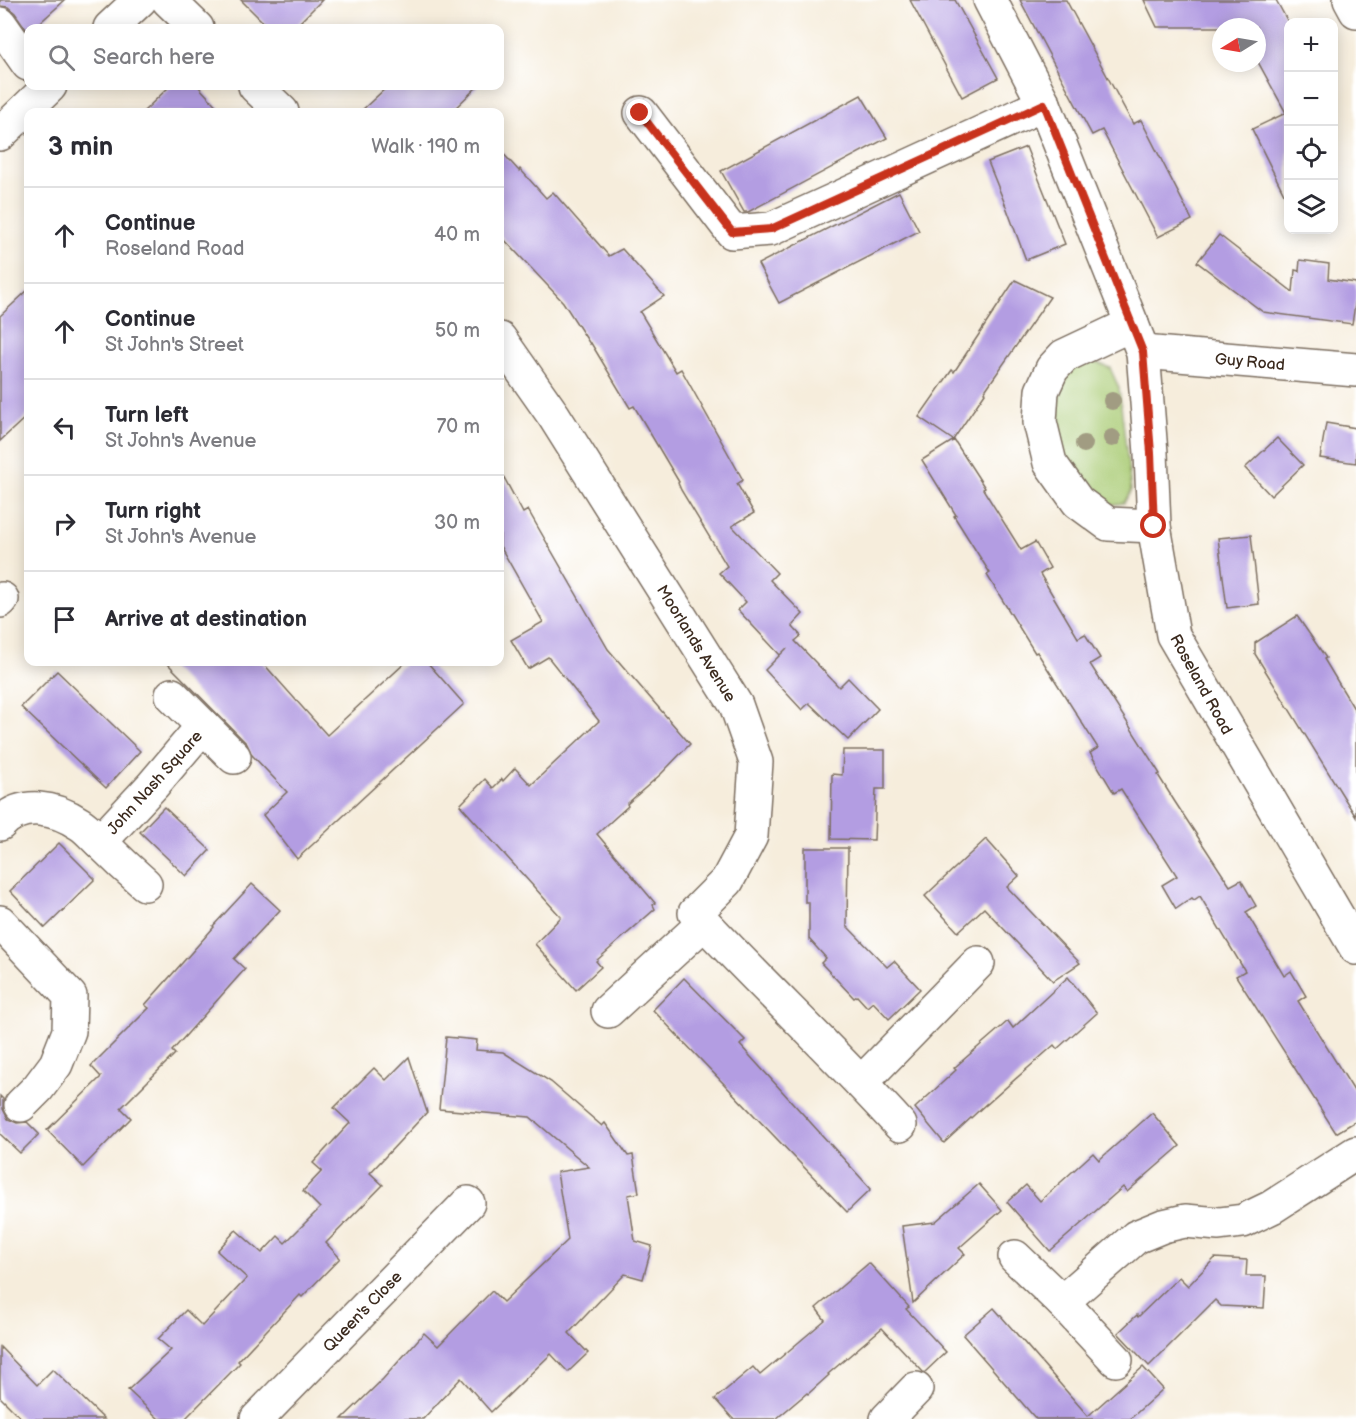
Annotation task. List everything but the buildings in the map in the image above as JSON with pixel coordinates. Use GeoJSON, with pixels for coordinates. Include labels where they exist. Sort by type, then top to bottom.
{"type":"FeatureCollection","features":[{"type":"Feature","properties":{"kind":"street"},"geometry":{"type":"LineString","coordinates":[[114,24],[140,0]]}},
{"type":"Feature","properties":{"kind":"street"},"geometry":{"type":"LineString","coordinates":[[168,0],[193,24]]}},
{"type":"Feature","properties":{"kind":"street","name":"Roseland Road"},"geometry":{"type":"LineString","coordinates":[[990,0],[1044,104],[1138,338],[1151,453],[1154,526],[1173,635],[1356,948]]}},
{"type":"Feature","properties":{"kind":"street"},"geometry":{"type":"LineString","coordinates":[[1350,0],[1356,11]]}},
{"type":"Feature","properties":{"kind":"street"},"geometry":{"type":"LineString","coordinates":[[0,24],[24,57]]}},
{"type":"Feature","properties":{"kind":"street"},"geometry":{"type":"LineString","coordinates":[[0,134],[35,90]]}},
{"type":"Feature","properties":{"kind":"street"},"geometry":{"type":"LineString","coordinates":[[259,90],[278,108]]}},
{"type":"Feature","properties":{"kind":"street"},"geometry":{"type":"LineString","coordinates":[[640,113],[732,232],[771,229],[1044,104]]}},
{"type":"Feature","properties":{"kind":"street"},"geometry":{"type":"LineString","coordinates":[[1138,338],[1064,356],[1052,369],[1042,392],[1040,422],[1050,464],[1078,502],[1108,524],[1154,526]]}},
{"type":"Feature","properties":{"kind":"street","name":"Guy Road"},"geometry":{"type":"LineString","coordinates":[[1138,338],[1356,370]]}},
{"type":"Feature","properties":{"kind":"street","name":"Moorlands Avenue"},"geometry":{"type":"LineString","coordinates":[[504,345],[554,416],[736,705],[756,762],[751,836],[727,881],[695,913],[704,923]]}},
{"type":"Feature","properties":{"kind":"street","name":"John Nash Square"},"geometry":{"type":"LineString","coordinates":[[172,695],[234,757]]}},
{"type":"Feature","properties":{"kind":"street","name":"John Nash Square"},"geometry":{"type":"LineString","coordinates":[[100,842],[203,726]]}},
{"type":"Feature","properties":{"kind":"street","name":"John Nash Square"},"geometry":{"type":"LineString","coordinates":[[0,824],[18,811],[34,809],[59,812],[82,825],[145,885]]}},
{"type":"Feature","properties":{"kind":"street"},"geometry":{"type":"LineString","coordinates":[[0,922],[70,996],[69,1031],[56,1064],[38,1088],[21,1105]]}},
{"type":"Feature","properties":{"kind":"street"},"geometry":{"type":"LineString","coordinates":[[608,1011],[704,923],[862,1082],[900,1125]]}},
{"type":"Feature","properties":{"kind":"street"},"geometry":{"type":"LineString","coordinates":[[862,1082],[978,963]]}},
{"type":"Feature","properties":{"kind":"street"},"geometry":{"type":"LineString","coordinates":[[1062,1302],[1137,1238],[1162,1226],[1185,1221],[1219,1224],[1243,1221],[1272,1207],[1356,1153]]}},
{"type":"Feature","properties":{"kind":"street","name":"Queen's Close"},"geometry":{"type":"LineString","coordinates":[[257,1419],[468,1203]]}},
{"type":"Feature","properties":{"kind":"street"},"geometry":{"type":"LineString","coordinates":[[1015,1257],[1062,1302],[1116,1360]]}},
{"type":"Feature","properties":{"kind":"street"},"geometry":{"type":"LineString","coordinates":[[887,1419],[916,1389]]}},
{"type":"Feature","properties":{"kind":"green space"},"geometry":{"type":"Polygon","coordinates":[[[1091,360],[1110,368],[1119,388],[1131,490],[1124,503],[1102,506],[1079,493],[1052,427],[1057,398],[1068,369],[1091,360]]]}},
{"type":"Feature","properties":{"kind":"route"},"geometry":{"type":"LineString","coordinates":[[640,113],[732,232],[771,229],[1044,104],[1143,352],[1154,526]]}}]}
